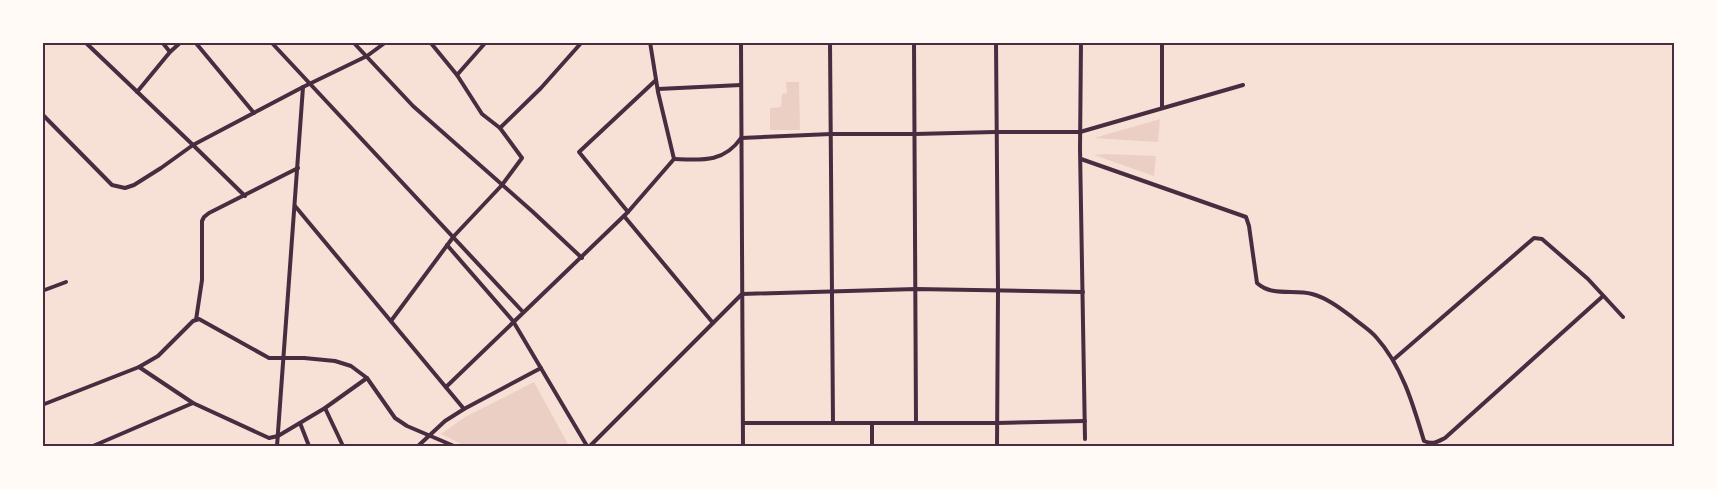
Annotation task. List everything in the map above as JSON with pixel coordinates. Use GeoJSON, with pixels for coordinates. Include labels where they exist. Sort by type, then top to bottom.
{"type":"FeatureCollection","features":[{"type":"Feature","properties":{"kind":"street"},"geometry":{"type":"LineString","coordinates":[[85,42],[194,145],[244,196]]}},
{"type":"Feature","properties":{"kind":"street"},"geometry":{"type":"LineString","coordinates":[[162,42],[170,52]]}},
{"type":"Feature","properties":{"kind":"street"},"geometry":{"type":"LineString","coordinates":[[137,92],[170,52],[181,42]]}},
{"type":"Feature","properties":{"kind":"street"},"geometry":{"type":"LineString","coordinates":[[195,42],[254,113]]}},
{"type":"Feature","properties":{"kind":"street"},"geometry":{"type":"LineString","coordinates":[[271,42],[523,312]]}},
{"type":"Feature","properties":{"kind":"street"},"geometry":{"type":"LineString","coordinates":[[353,42],[413,106],[582,258]]}},
{"type":"Feature","properties":{"kind":"street"},"geometry":{"type":"LineString","coordinates":[[42,114],[112,184],[125,188],[134,186],[194,145],[303,87],[367,56],[386,42]]}},
{"type":"Feature","properties":{"kind":"street"},"geometry":{"type":"LineString","coordinates":[[391,321],[454,236],[502,185],[522,158],[500,128],[482,114],[457,75],[430,42]]}},
{"type":"Feature","properties":{"kind":"street"},"geometry":{"type":"LineString","coordinates":[[457,75],[486,42]]}},
{"type":"Feature","properties":{"kind":"street"},"geometry":{"type":"LineString","coordinates":[[500,128],[541,88],[582,42]]}},
{"type":"Feature","properties":{"kind":"street"},"geometry":{"type":"LineString","coordinates":[[650,42],[656,80],[674,159]]}},
{"type":"Feature","properties":{"kind":"street"},"geometry":{"type":"LineString","coordinates":[[741,42],[743,446]]}},
{"type":"Feature","properties":{"kind":"street"},"geometry":{"type":"LineString","coordinates":[[830,42],[833,423]]}},
{"type":"Feature","properties":{"kind":"street"},"geometry":{"type":"LineString","coordinates":[[914,42],[916,424]]}},
{"type":"Feature","properties":{"kind":"street"},"geometry":{"type":"LineString","coordinates":[[996,42],[997,446]]}},
{"type":"Feature","properties":{"kind":"street"},"geometry":{"type":"LineString","coordinates":[[1081,42],[1080,158],[1085,438]]}},
{"type":"Feature","properties":{"kind":"street"},"geometry":{"type":"LineString","coordinates":[[1162,42],[1162,108]]}},
{"type":"Feature","properties":{"kind":"street"},"geometry":{"type":"LineString","coordinates":[[628,212],[579,152],[656,80]]}},
{"type":"Feature","properties":{"kind":"street"},"geometry":{"type":"LineString","coordinates":[[658,89],[741,85]]}},
{"type":"Feature","properties":{"kind":"street"},"geometry":{"type":"LineString","coordinates":[[741,138],[831,134],[1080,132],[1243,85]]}},
{"type":"Feature","properties":{"kind":"street"},"geometry":{"type":"LineString","coordinates":[[270,446],[277,445],[278,436],[303,87]]}},
{"type":"Feature","properties":{"kind":"street"},"geometry":{"type":"LineString","coordinates":[[674,159],[699,160],[725,155],[734,149],[741,138]]}},
{"type":"Feature","properties":{"kind":"street"},"geometry":{"type":"LineString","coordinates":[[1080,158],[1246,217],[1257,284],[1262,288],[1279,292],[1307,292],[1320,296],[1339,307],[1375,336],[1397,365],[1415,411],[1424,441],[1435,443],[1445,438],[1603,296]]}},
{"type":"Feature","properties":{"kind":"street"},"geometry":{"type":"LineString","coordinates":[[446,387],[628,212],[674,159]]}},
{"type":"Feature","properties":{"kind":"street"},"geometry":{"type":"LineString","coordinates":[[42,404],[139,368],[158,356],[196,320],[202,280],[202,221],[204,216],[298,168]]}},
{"type":"Feature","properties":{"kind":"street"},"geometry":{"type":"LineString","coordinates":[[295,206],[464,409]]}},
{"type":"Feature","properties":{"kind":"street"},"geometry":{"type":"LineString","coordinates":[[624,216],[713,323]]}},
{"type":"Feature","properties":{"kind":"street"},"geometry":{"type":"LineString","coordinates":[[1393,360],[1534,238],[1542,238],[1588,279],[1623,318]]}},
{"type":"Feature","properties":{"kind":"street"},"geometry":{"type":"LineString","coordinates":[[447,245],[513,322],[588,446],[742,294],[916,289],[1083,292]]}},
{"type":"Feature","properties":{"kind":"street"},"geometry":{"type":"LineString","coordinates":[[42,291],[66,282]]}},
{"type":"Feature","properties":{"kind":"street"},"geometry":{"type":"LineString","coordinates":[[196,320],[199,319],[269,358],[284,357],[335,361],[351,366],[367,378],[395,418],[407,426],[454,446]]}},
{"type":"Feature","properties":{"kind":"street"},"geometry":{"type":"LineString","coordinates":[[139,368],[193,403],[269,438],[278,436],[325,408],[367,378]]}},
{"type":"Feature","properties":{"kind":"street"},"geometry":{"type":"LineString","coordinates":[[418,446],[464,409],[541,368]]}},
{"type":"Feature","properties":{"kind":"street"},"geometry":{"type":"LineString","coordinates":[[93,446],[193,403]]}},
{"type":"Feature","properties":{"kind":"street"},"geometry":{"type":"LineString","coordinates":[[325,408],[343,446]]}},
{"type":"Feature","properties":{"kind":"street"},"geometry":{"type":"LineString","coordinates":[[742,423],[916,424],[1085,421]]}},
{"type":"Feature","properties":{"kind":"street"},"geometry":{"type":"LineString","coordinates":[[300,423],[309,446]]}},
{"type":"Feature","properties":{"kind":"street"},"geometry":{"type":"LineString","coordinates":[[872,424],[872,446]]}},
{"type":"Feature","properties":{"kind":"shaded area"},"geometry":{"type":"Polygon","coordinates":[[[786,82],[799,82],[800,130],[770,130],[770,108],[781,107],[782,94],[787,93],[786,82]]]}},
{"type":"Feature","properties":{"kind":"shaded area"},"geometry":{"type":"Polygon","coordinates":[[[1160,119],[1158,142],[1094,138],[1160,119]]]}},
{"type":"Feature","properties":{"kind":"shaded area"},"geometry":{"type":"Polygon","coordinates":[[[1094,155],[1156,156],[1154,176],[1094,155]]]}},
{"type":"Feature","properties":{"kind":"shaded area"},"geometry":{"type":"Polygon","coordinates":[[[534,382],[569,446],[465,446],[441,434],[465,417],[534,382]]]}}]}
